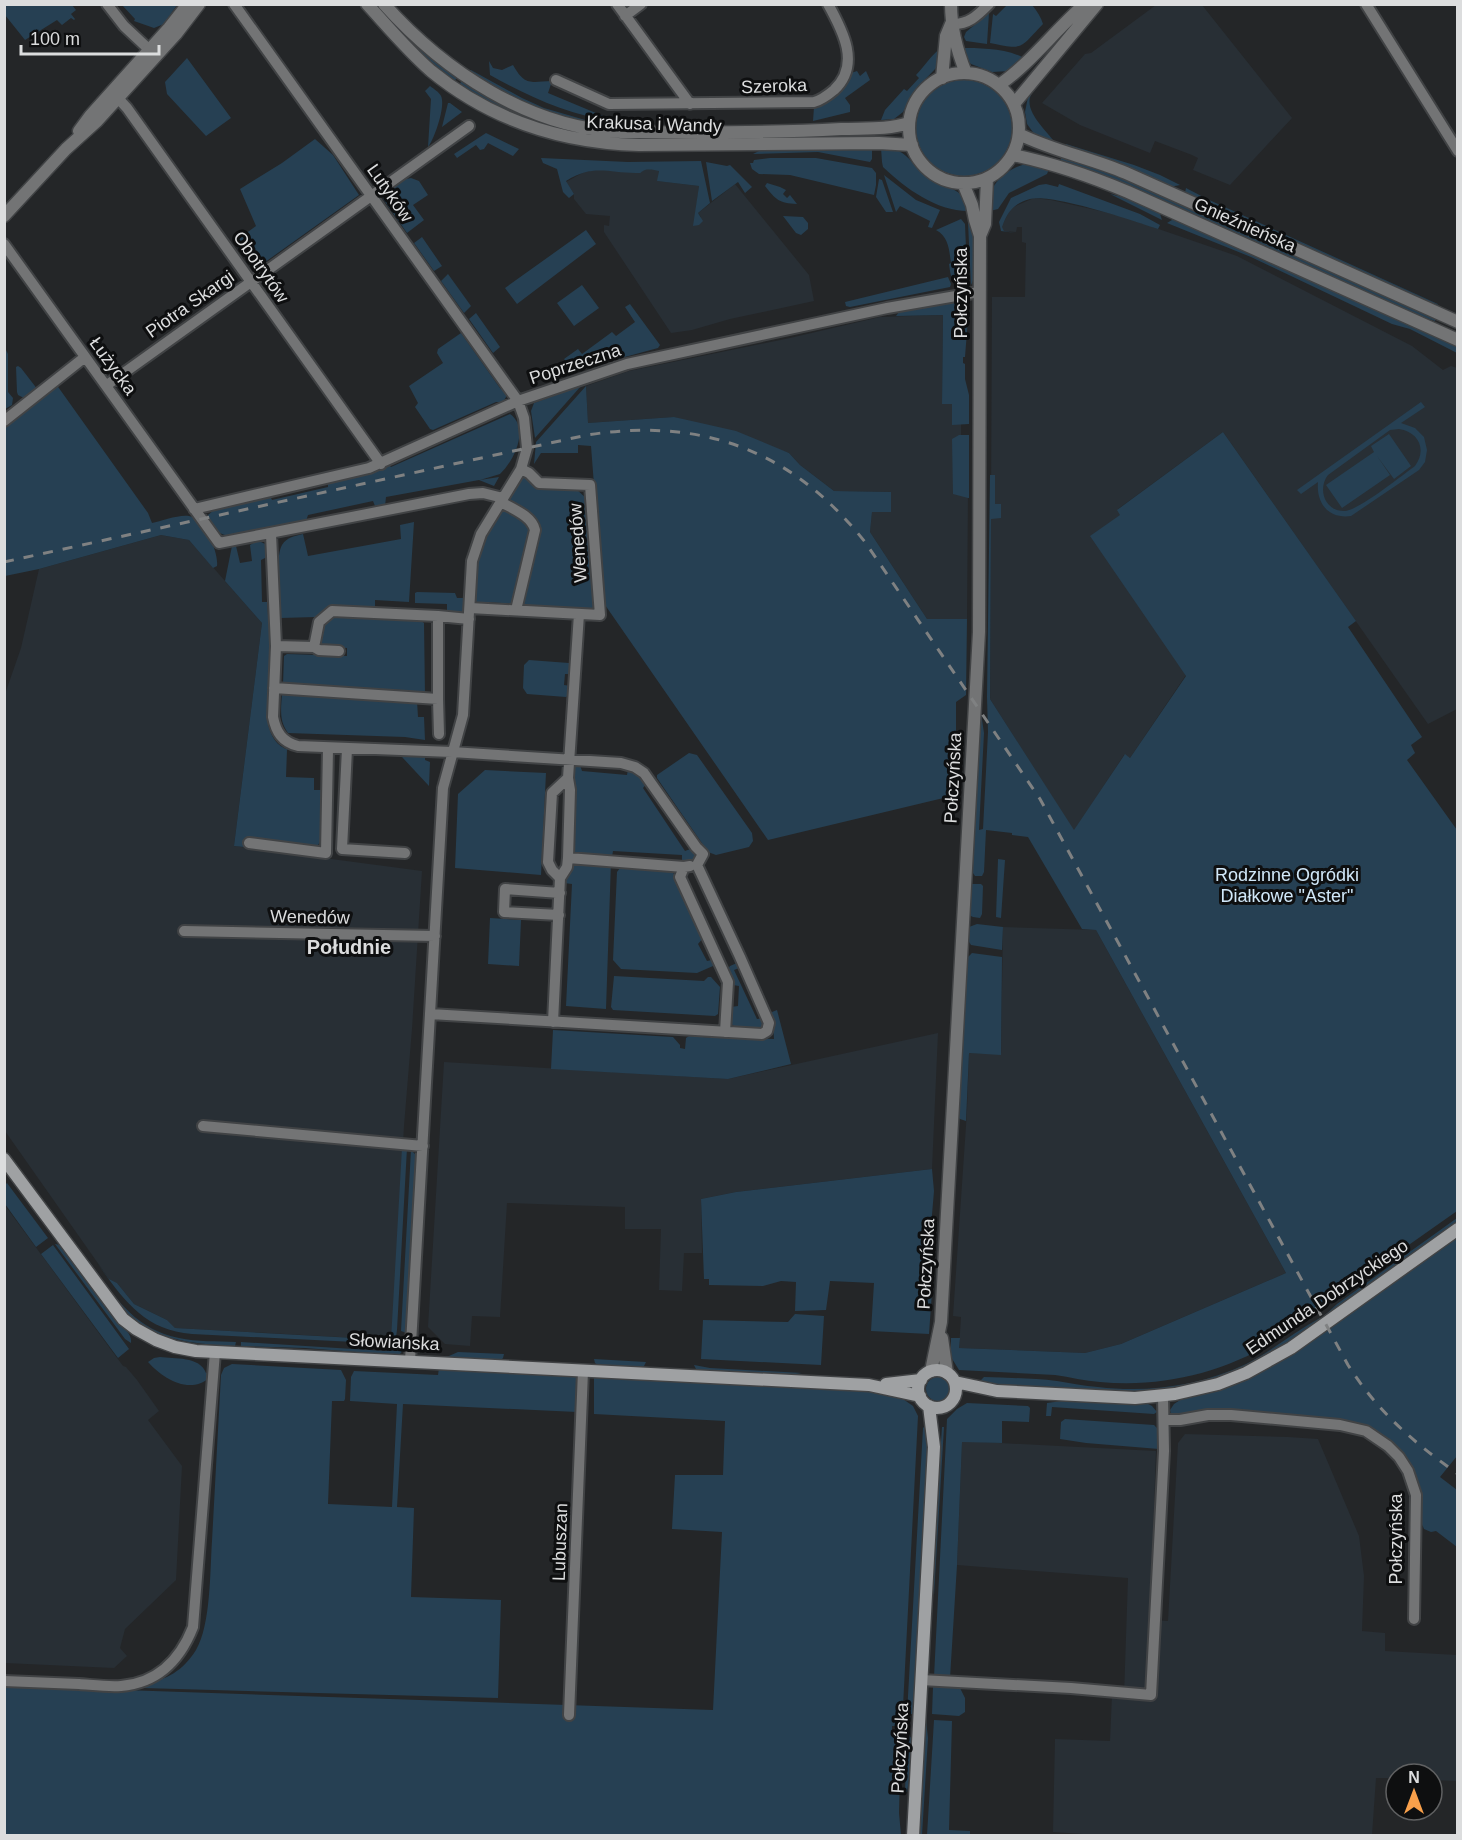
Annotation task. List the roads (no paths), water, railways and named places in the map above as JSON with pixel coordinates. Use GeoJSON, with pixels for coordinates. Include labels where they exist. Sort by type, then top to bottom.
{"type":"FeatureCollection","features":[{"type":"Feature","properties":{"kind":"main road","name":"Słowiańska"},"geometry":{"type":"LineString","coordinates":[[4,1159],[129,1324],[156,1340],[175,1347],[215,1352],[869,1385],[921,1380]]}},
{"type":"Feature","properties":{"kind":"main road","name":"Edmunda Dobrzyckiego"},"geometry":{"type":"LineString","coordinates":[[951,1378],[997,1391],[1135,1398],[1163,1396],[1218,1384],[1246,1373],[1292,1348],[1458,1229]]}},
{"type":"Feature","properties":{"kind":"main road"},"geometry":{"type":"LineString","coordinates":[[931,1371],[939,1371],[951,1378],[956,1389],[950,1402],[936,1408],[928,1406],[920,1396],[921,1380],[931,1371]]}},
{"type":"Feature","properties":{"kind":"main road","name":"Słowiańska"},"geometry":{"type":"LineString","coordinates":[[869,1385],[920,1396]]}},
{"type":"Feature","properties":{"kind":"main road","name":"Edmunda Dobrzyckiego"},"geometry":{"type":"LineString","coordinates":[[950,1402],[997,1391]]}},
{"type":"Feature","properties":{"kind":"main road","name":"Połczyńska"},"geometry":{"type":"LineString","coordinates":[[934,1447],[950,1402]]}},
{"type":"Feature","properties":{"kind":"main road","name":"Połczyńska"},"geometry":{"type":"LineString","coordinates":[[913,1836],[934,1447],[928,1406]]}},
{"type":"Feature","properties":{"kind":"street"},"geometry":{"type":"LineString","coordinates":[[107,4],[124,26],[152,53]]}},
{"type":"Feature","properties":{"kind":"street"},"geometry":{"type":"LineString","coordinates":[[152,53],[188,4]]}},
{"type":"Feature","properties":{"kind":"street"},"geometry":{"type":"LineString","coordinates":[[4,216],[66,149],[90,116],[115,94],[199,4]]}},
{"type":"Feature","properties":{"kind":"street","name":"Lutyków"},"geometry":{"type":"LineString","coordinates":[[234,4],[518,401]]}},
{"type":"Feature","properties":{"kind":"street","name":"Krakusa i Wandy"},"geometry":{"type":"LineString","coordinates":[[368,4],[430,70],[454,88],[504,116],[560,136],[600,143],[639,145],[879,143],[912,145]]}},
{"type":"Feature","properties":{"kind":"street","name":"Krakusa i Wandy"},"geometry":{"type":"LineString","coordinates":[[384,4],[418,39],[463,74],[524,108],[573,126],[621,132],[814,131],[879,129],[909,123]]}},
{"type":"Feature","properties":{"kind":"street"},"geometry":{"type":"LineString","coordinates":[[617,4],[690,104]]}},
{"type":"Feature","properties":{"kind":"street"},"geometry":{"type":"LineString","coordinates":[[625,16],[641,4]]}},
{"type":"Feature","properties":{"kind":"street","name":"Szeroka"},"geometry":{"type":"LineString","coordinates":[[556,80],[609,104],[808,104],[821,100],[840,83],[848,64],[846,41],[828,4]]}},
{"type":"Feature","properties":{"kind":"street"},"geometry":{"type":"LineString","coordinates":[[951,4],[951,24],[966,73]]}},
{"type":"Feature","properties":{"kind":"street"},"geometry":{"type":"LineString","coordinates":[[951,24],[962,24],[975,18],[989,4]]}},
{"type":"Feature","properties":{"kind":"street"},"geometry":{"type":"LineString","coordinates":[[999,85],[1015,74],[1053,33],[1085,4]]}},
{"type":"Feature","properties":{"kind":"street"},"geometry":{"type":"LineString","coordinates":[[1014,104],[1097,4]]}},
{"type":"Feature","properties":{"kind":"street"},"geometry":{"type":"LineString","coordinates":[[1366,4],[1458,151]]}},
{"type":"Feature","properties":{"kind":"street"},"geometry":{"type":"LineString","coordinates":[[942,78],[946,36],[951,24]]}},
{"type":"Feature","properties":{"kind":"street"},"geometry":{"type":"LineString","coordinates":[[966,73],[983,76],[999,85],[1007,94],[1014,104],[1019,134],[1006,165],[987,179],[963,183],[949,181],[926,168],[917,157],[912,145],[909,123],[916,101],[923,92],[942,78],[966,73]]}},
{"type":"Feature","properties":{"kind":"street","name":"Obotrytów"},"geometry":{"type":"LineString","coordinates":[[115,94],[381,464]]}},
{"type":"Feature","properties":{"kind":"street","name":"Piotra Skargi"},"geometry":{"type":"LineString","coordinates":[[107,385],[469,126]]}},
{"type":"Feature","properties":{"kind":"street","name":"Gnieźnieńska"},"geometry":{"type":"LineString","coordinates":[[1019,134],[1035,142],[1126,173],[1458,322]]}},
{"type":"Feature","properties":{"kind":"street","name":"Gnieźnieńska"},"geometry":{"type":"LineString","coordinates":[[1012,155],[1081,173],[1128,192],[1458,340]]}},
{"type":"Feature","properties":{"kind":"street","name":"Połczyńska"},"geometry":{"type":"LineString","coordinates":[[980,236],[985,224],[987,179]]}},
{"type":"Feature","properties":{"kind":"street","name":"Połczyńska"},"geometry":{"type":"LineString","coordinates":[[931,1371],[941,1322],[979,632],[980,236],[972,205],[963,183]]}},
{"type":"Feature","properties":{"kind":"street","name":"Łużycka"},"geometry":{"type":"LineString","coordinates":[[4,244],[219,543],[271,534]]}},
{"type":"Feature","properties":{"kind":"street","name":"Poprzeczna"},"geometry":{"type":"LineString","coordinates":[[194,509],[381,464],[518,401],[627,364],[912,303],[979,292]]}},
{"type":"Feature","properties":{"kind":"street"},"geometry":{"type":"LineString","coordinates":[[4,421],[85,357]]}},
{"type":"Feature","properties":{"kind":"street"},"geometry":{"type":"LineString","coordinates":[[410,1361],[443,788],[463,715],[472,561],[481,534],[521,469],[527,448],[527,432],[518,401]]}},
{"type":"Feature","properties":{"kind":"street","name":"Wenedów"},"geometry":{"type":"LineString","coordinates":[[314,647],[319,622],[332,611],[438,616],[516,610],[600,615],[590,485],[539,483],[521,469]]}},
{"type":"Feature","properties":{"kind":"street"},"geometry":{"type":"LineString","coordinates":[[516,610],[535,530],[534,524],[502,500],[483,493],[271,534],[276,646],[273,717],[275,728],[281,738],[298,746],[570,759],[621,763],[635,767],[644,773],[696,847],[704,854],[697,865],[684,867],[568,858]]}},
{"type":"Feature","properties":{"kind":"street"},"geometry":{"type":"LineString","coordinates":[[553,1022],[560,878],[567,867],[568,858],[570,790],[568,778],[579,614]]}},
{"type":"Feature","properties":{"kind":"street"},"geometry":{"type":"LineString","coordinates":[[438,616],[439,734]]}},
{"type":"Feature","properties":{"kind":"street"},"geometry":{"type":"LineString","coordinates":[[276,646],[314,647],[319,650],[339,651]]}},
{"type":"Feature","properties":{"kind":"street"},"geometry":{"type":"LineString","coordinates":[[274,688],[438,699]]}},
{"type":"Feature","properties":{"kind":"street"},"geometry":{"type":"LineString","coordinates":[[249,843],[326,852],[328,749]]}},
{"type":"Feature","properties":{"kind":"street"},"geometry":{"type":"LineString","coordinates":[[347,749],[342,849],[405,853]]}},
{"type":"Feature","properties":{"kind":"street"},"geometry":{"type":"LineString","coordinates":[[560,878],[548,862],[552,793],[568,778]]}},
{"type":"Feature","properties":{"kind":"street"},"geometry":{"type":"LineString","coordinates":[[430,1014],[762,1034],[767,1031],[769,1023],[697,865]]}},
{"type":"Feature","properties":{"kind":"street"},"geometry":{"type":"LineString","coordinates":[[684,867],[680,878],[728,982],[725,1032]]}},
{"type":"Feature","properties":{"kind":"street"},"geometry":{"type":"LineString","coordinates":[[559,915],[504,912],[505,890],[560,893]]}},
{"type":"Feature","properties":{"kind":"street","name":"Wenedów"},"geometry":{"type":"LineString","coordinates":[[184,931],[435,936]]}},
{"type":"Feature","properties":{"kind":"street"},"geometry":{"type":"LineString","coordinates":[[721,967],[740,957]]}},
{"type":"Feature","properties":{"kind":"street"},"geometry":{"type":"LineString","coordinates":[[202,1126],[423,1146]]}},
{"type":"Feature","properties":{"kind":"street","name":"Połczyńska"},"geometry":{"type":"LineString","coordinates":[[941,1322],[951,1378]]}},
{"type":"Feature","properties":{"kind":"street"},"geometry":{"type":"LineString","coordinates":[[4,1681],[121,1686],[142,1682],[174,1662],[186,1646],[194,1618],[215,1352]]}},
{"type":"Feature","properties":{"kind":"street","name":"Lubuszan"},"geometry":{"type":"LineString","coordinates":[[570,1715],[583,1371]]}},
{"type":"Feature","properties":{"kind":"street"},"geometry":{"type":"LineString","coordinates":[[921,1680],[1151,1695],[1160,1534],[1163,1396]]}},
{"type":"Feature","properties":{"kind":"street","name":"Połczyńska"},"geometry":{"type":"LineString","coordinates":[[1164,1420],[1231,1415],[1340,1425],[1366,1431],[1388,1446],[1399,1457],[1407,1471],[1416,1495],[1414,1619]]}},
{"type":"Feature","properties":{"kind":"railway"},"geometry":{"type":"LineString","coordinates":[[4,562],[587,435],[629,431],[669,431],[706,437],[742,447],[775,463],[807,484],[837,510],[865,542],[1040,799],[1348,1365],[1359,1382],[1397,1425],[1458,1474]]}},
{"type":"Feature","properties":{"kind":"district","name":"Południe"},"geometry":{"type":"Point","coordinates":[349,947]}},
{"type":"Feature","properties":{"kind":"park label","name":"Rodzinne Ogródki Diałkowe \"Aster\""},"geometry":{"type":"Point","coordinates":[1287,885]}}]}
